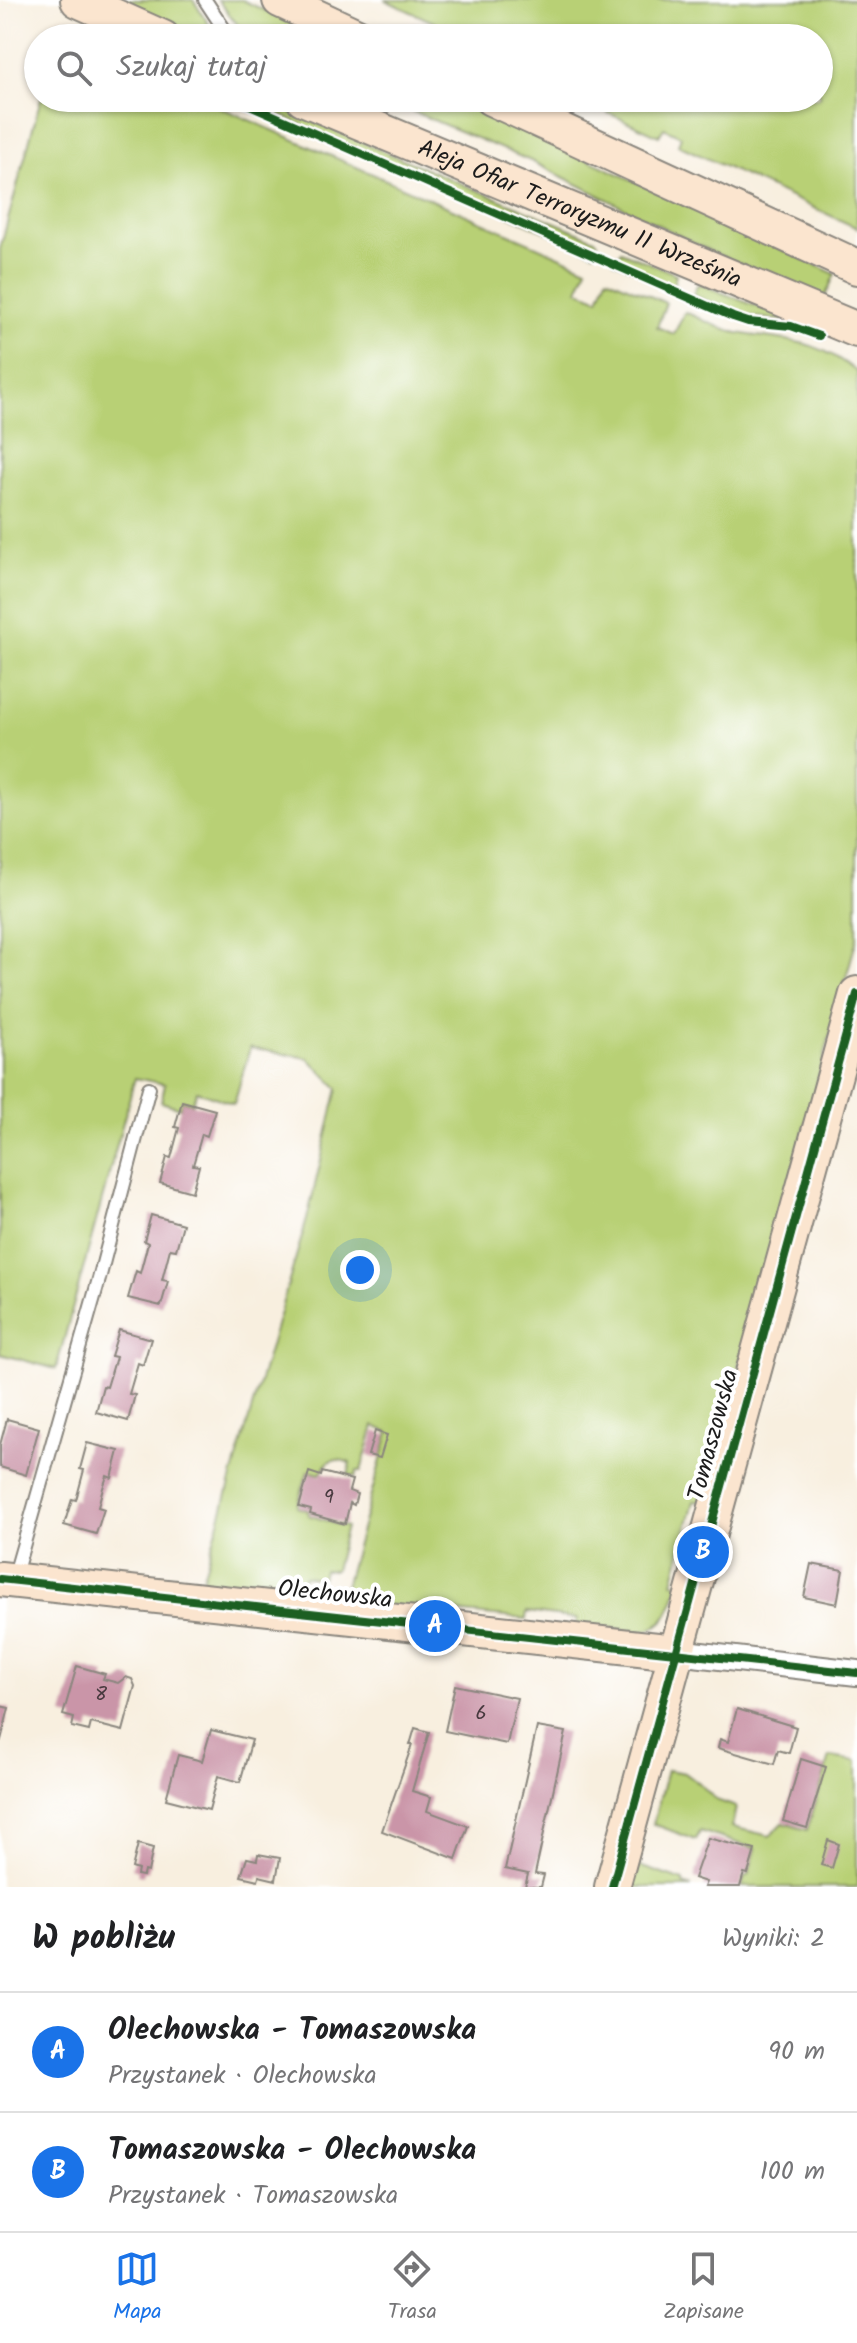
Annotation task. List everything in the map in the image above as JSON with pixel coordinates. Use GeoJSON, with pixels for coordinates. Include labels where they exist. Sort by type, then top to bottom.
{"type":"FeatureCollection","features":[{"type":"Feature","properties":{"kind":"street"},"geometry":{"type":"LineString","coordinates":[[78,0],[132,24]]}},
{"type":"Feature","properties":{"kind":"street"},"geometry":{"type":"LineString","coordinates":[[280,0],[331,24]]}},
{"type":"Feature","properties":{"kind":"street","name":"Aleja Ofiar Terroryzmu 11 Września"},"geometry":{"type":"LineString","coordinates":[[336,112],[857,330]]}},
{"type":"Feature","properties":{"kind":"street"},"geometry":{"type":"LineString","coordinates":[[521,112],[857,267]]}},
{"type":"Feature","properties":{"kind":"street","name":"Tomaszowska"},"geometry":{"type":"LineString","coordinates":[[612,1887],[857,994]]}},
{"type":"Feature","properties":{"kind":"street","name":"Olechowska"},"geometry":{"type":"LineString","coordinates":[[6,1580],[857,1673]]}},
{"type":"Feature","properties":{"kind":"lane"},"geometry":{"type":"LineString","coordinates":[[205,0],[221,24]]}},
{"type":"Feature","properties":{"kind":"lane"},"geometry":{"type":"LineString","coordinates":[[6,1580],[99,1279],[149,1088]]}},
{"type":"Feature","properties":{"kind":"green space"},"geometry":{"type":"Polygon","coordinates":[[[116,0],[193,0],[209,24],[169,24],[116,0]]]}},
{"type":"Feature","properties":{"kind":"green space"},"geometry":{"type":"Polygon","coordinates":[[[218,0],[242,0],[294,24],[237,24],[218,0]]]}},
{"type":"Feature","properties":{"kind":"green space"},"geometry":{"type":"Polygon","coordinates":[[[385,0],[857,0],[857,228],[678,145],[681,136],[664,128],[659,136],[607,112],[833,112],[833,24],[437,24],[385,0]]]}},
{"type":"Feature","properties":{"kind":"green space"},"geometry":{"type":"Polygon","coordinates":[[[37,112],[231,112],[587,268],[578,290],[599,299],[607,277],[666,303],[657,327],[674,334],[685,312],[738,333],[814,347],[857,372],[857,938],[701,1502],[694,1501],[673,1582],[679,1584],[668,1614],[651,1629],[643,1632],[577,1625],[577,1619],[527,1612],[526,1619],[348,1602],[343,1593],[389,1432],[374,1426],[361,1471],[357,1471],[355,1477],[348,1475],[351,1463],[335,1460],[329,1462],[320,1474],[308,1471],[297,1507],[309,1511],[308,1515],[346,1527],[335,1570],[324,1570],[322,1578],[304,1576],[298,1599],[200,1587],[307,1219],[338,1088],[308,1058],[250,1048],[234,1104],[197,1091],[192,1103],[183,1101],[180,1108],[161,1102],[165,1084],[135,1078],[56,1369],[0,1354],[0,249],[37,112]]]}},
{"type":"Feature","properties":{"kind":"green space"},"geometry":{"type":"Polygon","coordinates":[[[274,112],[290,112],[595,239],[598,243],[594,253],[274,112]]]}},
{"type":"Feature","properties":{"kind":"green space"},"geometry":{"type":"Polygon","coordinates":[[[414,112],[485,112],[835,274],[824,299],[712,252],[533,162],[414,112]]]}},
{"type":"Feature","properties":{"kind":"green space"},"geometry":{"type":"Polygon","coordinates":[[[621,251],[676,274],[673,287],[614,261],[621,251]]]}},
{"type":"Feature","properties":{"kind":"green space"},"geometry":{"type":"Polygon","coordinates":[[[700,284],[786,318],[785,321],[740,315],[693,295],[700,284]]]}},
{"type":"Feature","properties":{"kind":"green space"},"geometry":{"type":"Polygon","coordinates":[[[830,1757],[857,1761],[857,1887],[742,1887],[756,1849],[700,1831],[696,1840],[653,1824],[667,1770],[685,1773],[716,1800],[736,1807],[732,1827],[770,1836],[783,1823],[807,1830],[830,1757]]]}},
{"type":"Feature","properties":{"kind":"green space"},"geometry":{"type":"Polygon","coordinates":[[[639,1866],[683,1881],[683,1884],[692,1887],[633,1887],[639,1866]]]}},
{"type":"Feature","properties":{"kind":"building"},"geometry":{"type":"Polygon","coordinates":[[[182,1101],[215,1110],[207,1136],[202,1134],[193,1165],[199,1166],[192,1192],[160,1183],[167,1157],[171,1158],[182,1101]]]}},
{"type":"Feature","properties":{"kind":"building"},"geometry":{"type":"Polygon","coordinates":[[[151,1215],[183,1224],[176,1250],[170,1249],[162,1280],[168,1281],[161,1306],[128,1298],[136,1271],[140,1273],[151,1215]]]}},
{"type":"Feature","properties":{"kind":"building"},"geometry":{"type":"Polygon","coordinates":[[[119,1330],[151,1339],[143,1365],[138,1363],[129,1394],[135,1395],[128,1421],[96,1412],[116,1357],[111,1356],[119,1330]]]}},
{"type":"Feature","properties":{"kind":"building"},"geometry":{"type":"Polygon","coordinates":[[[7,1419],[39,1428],[26,1475],[0,1467],[0,1445],[7,1419]]]}},
{"type":"Feature","properties":{"kind":"building"},"geometry":{"type":"Polygon","coordinates":[[[375,1431],[387,1435],[380,1458],[368,1455],[375,1431]]]}},
{"type":"Feature","properties":{"kind":"building"},"geometry":{"type":"Polygon","coordinates":[[[87,1443],[119,1451],[112,1478],[107,1476],[102,1491],[98,1507],[104,1509],[96,1534],[64,1525],[72,1499],[76,1500],[87,1443]]]}},
{"type":"Feature","properties":{"kind":"building"},"geometry":{"type":"Polygon","coordinates":[[[309,1472],[352,1480],[349,1491],[357,1494],[354,1505],[350,1503],[345,1524],[310,1514],[311,1510],[299,1507],[309,1472]]]}},
{"type":"Feature","properties":{"kind":"building"},"geometry":{"type":"Polygon","coordinates":[[[811,1564],[843,1570],[837,1604],[804,1597],[811,1564]]]}},
{"type":"Feature","properties":{"kind":"building"},"geometry":{"type":"Polygon","coordinates":[[[77,1666],[105,1674],[103,1679],[118,1683],[126,1677],[132,1679],[135,1686],[123,1731],[91,1723],[89,1731],[72,1727],[74,1718],[63,1715],[77,1666]]]}},
{"type":"Feature","properties":{"kind":"building"},"geometry":{"type":"Polygon","coordinates":[[[455,1685],[517,1698],[507,1744],[445,1731],[455,1685]]]}},
{"type":"Feature","properties":{"kind":"building"},"geometry":{"type":"Polygon","coordinates":[[[0,1706],[9,1708],[1,1740],[0,1739],[0,1706]]]}},
{"type":"Feature","properties":{"kind":"building"},"geometry":{"type":"Polygon","coordinates":[[[737,1709],[796,1727],[789,1753],[778,1750],[774,1764],[718,1748],[720,1739],[728,1742],[737,1709]]]}},
{"type":"Feature","properties":{"kind":"building"},"geometry":{"type":"Polygon","coordinates":[[[537,1727],[566,1732],[535,1874],[544,1875],[541,1887],[525,1887],[528,1874],[505,1869],[537,1727]]]}},
{"type":"Feature","properties":{"kind":"building"},"geometry":{"type":"Polygon","coordinates":[[[415,1728],[429,1732],[412,1791],[431,1797],[427,1811],[468,1826],[456,1859],[382,1831],[415,1728]]]}},
{"type":"Feature","properties":{"kind":"building"},"geometry":{"type":"Polygon","coordinates":[[[211,1730],[252,1740],[240,1782],[218,1776],[209,1810],[166,1799],[178,1755],[202,1761],[211,1730]]]}},
{"type":"Feature","properties":{"kind":"building"},"geometry":{"type":"Polygon","coordinates":[[[801,1759],[826,1767],[807,1828],[783,1821],[801,1759]]]}},
{"type":"Feature","properties":{"kind":"building"},"geometry":{"type":"Polygon","coordinates":[[[708,1838],[755,1850],[748,1874],[744,1873],[740,1887],[704,1887],[706,1882],[694,1878],[708,1838]]]}},
{"type":"Feature","properties":{"kind":"building"},"geometry":{"type":"Polygon","coordinates":[[[828,1840],[839,1844],[832,1868],[821,1865],[828,1840]]]}},
{"type":"Feature","properties":{"kind":"building"},"geometry":{"type":"Polygon","coordinates":[[[138,1844],[153,1848],[148,1872],[144,1871],[143,1876],[137,1875],[138,1870],[132,1868],[138,1844]]]}},
{"type":"Feature","properties":{"kind":"building"},"geometry":{"type":"Polygon","coordinates":[[[258,1854],[280,1858],[276,1880],[241,1876],[247,1858],[257,1860],[258,1854]]]}},
{"type":"Feature","properties":{"kind":"cycle path"},"geometry":{"type":"LineString","coordinates":[[266,112],[733,317],[748,322],[791,326],[819,336]]}},
{"type":"Feature","properties":{"kind":"cycle path"},"geometry":{"type":"LineString","coordinates":[[612,1887],[857,994]]}},
{"type":"Feature","properties":{"kind":"cycle path"},"geometry":{"type":"LineString","coordinates":[[0,1579],[857,1673]]}},
{"type":"Feature","properties":{"kind":"place","name":"Tomaszowska - Olechowska"},"geometry":{"type":"Point","coordinates":[703,1552]}},
{"type":"Feature","properties":{"kind":"place","name":"Olechowska - Tomaszowska"},"geometry":{"type":"Point","coordinates":[435,1626]}}]}
